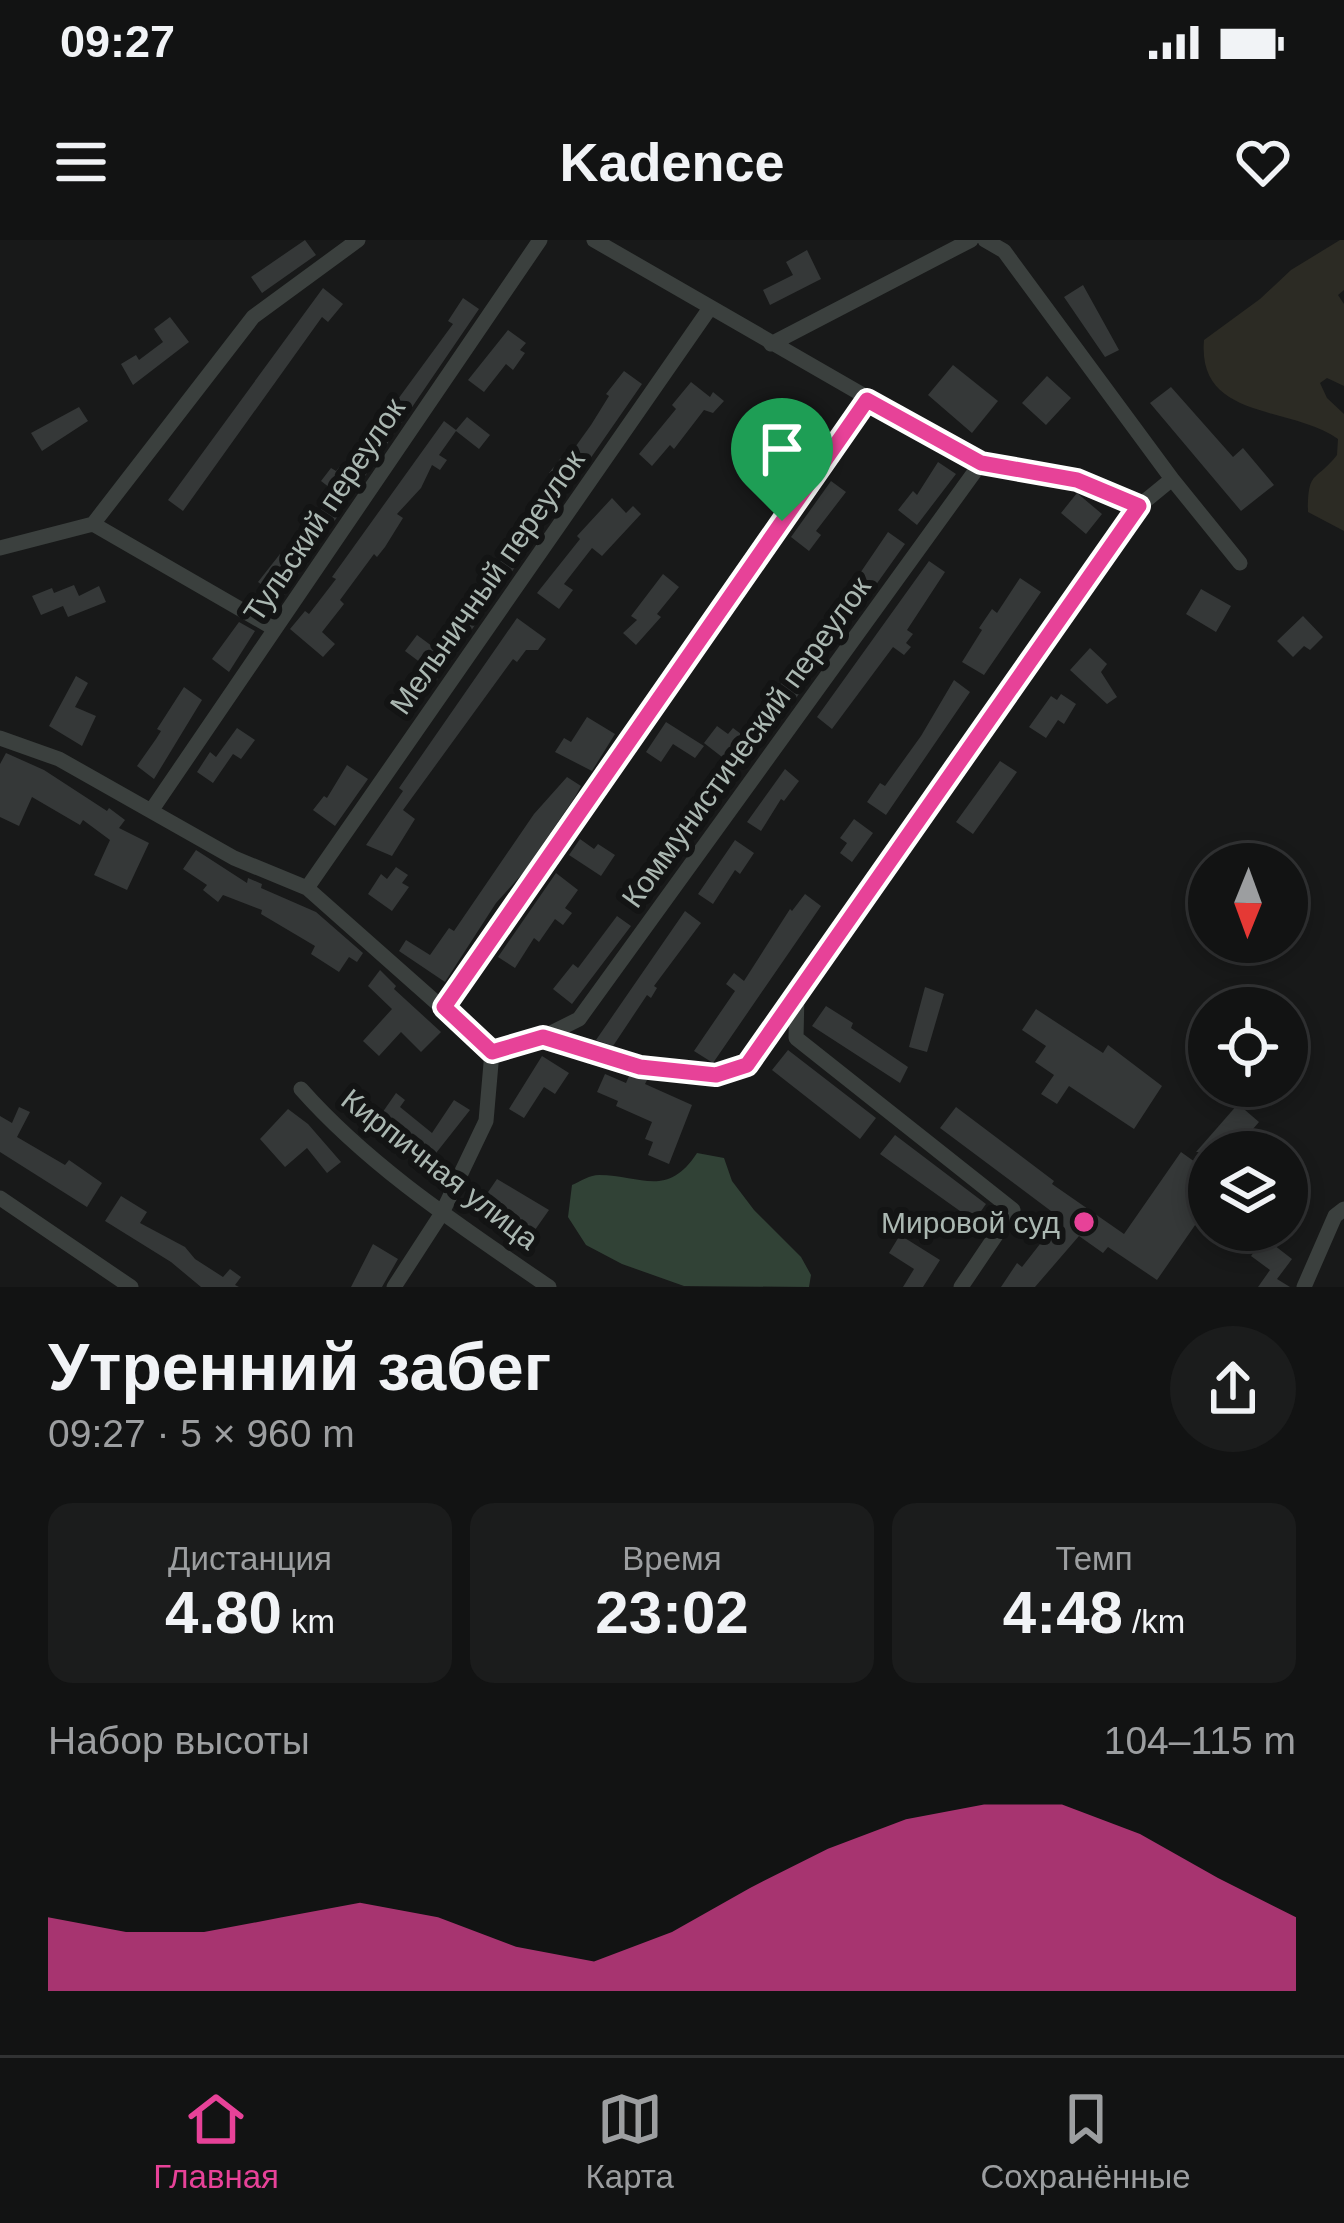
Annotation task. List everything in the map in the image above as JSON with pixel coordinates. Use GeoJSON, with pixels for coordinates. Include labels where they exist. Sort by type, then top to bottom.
{"type":"FeatureCollection","features":[{"type":"Feature","properties":{"kind":"street"},"geometry":{"type":"LineString","coordinates":[[0,548],[93,524],[253,317],[358,240]]}},
{"type":"Feature","properties":{"kind":"street","name":"Тульский переулок"},"geometry":{"type":"LineString","coordinates":[[151,811],[541,240]]}},
{"type":"Feature","properties":{"kind":"street"},"geometry":{"type":"LineString","coordinates":[[594,240],[981,463],[1077,480],[1139,506]]}},
{"type":"Feature","properties":{"kind":"street"},"geometry":{"type":"LineString","coordinates":[[771,344],[971,240]]}},
{"type":"Feature","properties":{"kind":"street"},"geometry":{"type":"LineString","coordinates":[[985,240],[1004,250],[1172,479],[1240,563]]}},
{"type":"Feature","properties":{"kind":"street","name":"Мельничный переулок"},"geometry":{"type":"LineString","coordinates":[[307,888],[710,308]]}},
{"type":"Feature","properties":{"kind":"street"},"geometry":{"type":"LineString","coordinates":[[444,1007],[867,400]]}},
{"type":"Feature","properties":{"kind":"street","name":"Коммунистический переулок"},"geometry":{"type":"LineString","coordinates":[[543,1037],[579,1019],[981,463]]}},
{"type":"Feature","properties":{"kind":"street"},"geometry":{"type":"LineString","coordinates":[[492,1052],[543,1037],[640,1067],[716,1075],[747,1065],[1139,506],[1172,479]]}},
{"type":"Feature","properties":{"kind":"street"},"geometry":{"type":"LineString","coordinates":[[93,524],[275,629]]}},
{"type":"Feature","properties":{"kind":"street"},"geometry":{"type":"LineString","coordinates":[[0,738],[59,759],[234,858],[307,888],[492,1052]]}},
{"type":"Feature","properties":{"kind":"street"},"geometry":{"type":"LineString","coordinates":[[797,993],[796,1038],[1013,1210],[961,1287]]}},
{"type":"Feature","properties":{"kind":"street"},"geometry":{"type":"LineString","coordinates":[[394,1287],[442,1213],[486,1120],[492,1052]]}},
{"type":"Feature","properties":{"kind":"street","name":"Кирпичная улица"},"geometry":{"type":"LineString","coordinates":[[301,1089],[339,1132],[442,1213],[549,1287]]}},
{"type":"Feature","properties":{"kind":"street"},"geometry":{"type":"LineString","coordinates":[[1,1201],[131,1287]]}},
{"type":"Feature","properties":{"kind":"street"},"geometry":{"type":"LineString","coordinates":[[1304,1287],[1341,1218]]}},
{"type":"Feature","properties":{"kind":"shaded area"},"geometry":{"type":"Polygon","coordinates":[[[1344,240],[1344,290],[1338,295],[1344,304],[1344,386],[1327,378],[1320,383],[1327,398],[1344,414],[1344,531],[1308,512],[1311,482],[1337,455],[1338,439],[1231,398],[1215,385],[1206,366],[1204,340],[1291,270],[1344,240]]]}},
{"type":"Feature","properties":{"kind":"shaded area"},"geometry":{"type":"Polygon","coordinates":[[[697,1153],[724,1158],[732,1181],[754,1210],[801,1257],[811,1275],[809,1287],[684,1286],[622,1264],[586,1245],[568,1217],[572,1185],[599,1175],[664,1180],[686,1167],[697,1153]]]}},
{"type":"Feature","properties":{"kind":"building"},"geometry":{"type":"Polygon","coordinates":[[[305,240],[316,255],[262,293],[251,277],[305,240]]]}},
{"type":"Feature","properties":{"kind":"building"},"geometry":{"type":"Polygon","coordinates":[[[807,250],[821,279],[770,305],[763,290],[793,275],[786,262],[807,250]]]}},
{"type":"Feature","properties":{"kind":"building"},"geometry":{"type":"Polygon","coordinates":[[[1083,285],[1119,350],[1105,357],[1064,297],[1083,285]]]}},
{"type":"Feature","properties":{"kind":"building"},"geometry":{"type":"Polygon","coordinates":[[[323,288],[343,304],[328,322],[322,317],[183,511],[168,500],[323,288]]]}},
{"type":"Feature","properties":{"kind":"building"},"geometry":{"type":"Polygon","coordinates":[[[463,298],[479,309],[284,595],[270,612],[253,603],[265,587],[258,582],[280,554],[286,559],[334,491],[321,481],[331,468],[346,470],[453,324],[448,321],[463,298]]]}},
{"type":"Feature","properties":{"kind":"building"},"geometry":{"type":"Polygon","coordinates":[[[170,317],[189,342],[133,385],[121,364],[136,355],[139,360],[163,342],[154,329],[170,317]]]}},
{"type":"Feature","properties":{"kind":"building"},"geometry":{"type":"Polygon","coordinates":[[[508,330],[526,343],[520,350],[525,353],[513,370],[506,364],[484,392],[468,380],[508,330]]]}},
{"type":"Feature","properties":{"kind":"building"},"geometry":{"type":"Polygon","coordinates":[[[953,365],[998,401],[972,433],[928,395],[953,365]]]}},
{"type":"Feature","properties":{"kind":"building"},"geometry":{"type":"Polygon","coordinates":[[[624,371],[642,384],[432,687],[413,673],[421,663],[405,651],[417,635],[436,649],[460,620],[464,614],[459,610],[471,595],[475,598],[557,479],[549,473],[564,454],[568,457],[624,371]]]}},
{"type":"Feature","properties":{"kind":"building"},"geometry":{"type":"Polygon","coordinates":[[[1047,376],[1071,398],[1046,425],[1022,403],[1047,376]]]}},
{"type":"Feature","properties":{"kind":"building"},"geometry":{"type":"Polygon","coordinates":[[[691,382],[724,401],[713,413],[704,410],[674,449],[670,445],[652,466],[639,454],[676,409],[672,405],[691,382]]]}},
{"type":"Feature","properties":{"kind":"building"},"geometry":{"type":"Polygon","coordinates":[[[1171,387],[1233,457],[1243,448],[1274,485],[1241,511],[1150,403],[1171,387]]]}},
{"type":"Feature","properties":{"kind":"building"},"geometry":{"type":"Polygon","coordinates":[[[79,407],[88,421],[42,451],[31,433],[79,407]]]}},
{"type":"Feature","properties":{"kind":"building"},"geometry":{"type":"Polygon","coordinates":[[[467,417],[490,435],[479,449],[456,431],[439,455],[447,460],[440,470],[432,465],[421,488],[397,514],[403,518],[385,547],[377,557],[374,554],[340,600],[344,604],[322,632],[335,644],[323,657],[290,629],[305,611],[309,614],[336,579],[332,577],[444,421],[456,430],[467,417]]]}},
{"type":"Feature","properties":{"kind":"building"},"geometry":{"type":"Polygon","coordinates":[[[938,462],[956,474],[917,525],[898,510],[913,491],[917,495],[938,462]]]}},
{"type":"Feature","properties":{"kind":"building"},"geometry":{"type":"Polygon","coordinates":[[[831,481],[846,492],[816,531],[821,535],[809,551],[791,537],[831,481]]]}},
{"type":"Feature","properties":{"kind":"building"},"geometry":{"type":"Polygon","coordinates":[[[1077,493],[1102,514],[1086,534],[1061,513],[1077,493]]]}},
{"type":"Feature","properties":{"kind":"building"},"geometry":{"type":"Polygon","coordinates":[[[612,498],[626,513],[633,506],[641,514],[602,556],[592,548],[564,584],[573,590],[559,609],[537,593],[580,539],[577,536],[612,498]]]}},
{"type":"Feature","properties":{"kind":"building"},"geometry":{"type":"Polygon","coordinates":[[[888,532],[905,544],[868,596],[852,585],[888,532]]]}},
{"type":"Feature","properties":{"kind":"building"},"geometry":{"type":"Polygon","coordinates":[[[929,561],[945,572],[907,630],[913,634],[906,643],[911,647],[904,655],[893,647],[832,729],[817,717],[929,561]]]}},
{"type":"Feature","properties":{"kind":"building"},"geometry":{"type":"Polygon","coordinates":[[[663,574],[679,587],[636,645],[623,633],[637,620],[631,616],[663,574]]]}},
{"type":"Feature","properties":{"kind":"building"},"geometry":{"type":"Polygon","coordinates":[[[1020,578],[1041,592],[984,675],[962,662],[992,609],[997,613],[1020,578]]]}},
{"type":"Feature","properties":{"kind":"building"},"geometry":{"type":"Polygon","coordinates":[[[74,585],[79,596],[99,586],[106,602],[68,617],[63,606],[41,615],[32,596],[74,585]]]}},
{"type":"Feature","properties":{"kind":"building"},"geometry":{"type":"Polygon","coordinates":[[[1201,589],[1231,606],[1216,632],[1186,614],[1201,589]]]}},
{"type":"Feature","properties":{"kind":"building"},"geometry":{"type":"Polygon","coordinates":[[[836,606],[853,617],[794,701],[778,688],[836,606]]]}},
{"type":"Feature","properties":{"kind":"building"},"geometry":{"type":"Polygon","coordinates":[[[1303,616],[1323,637],[1310,650],[1304,646],[1293,657],[1277,641],[1303,616]]]}},
{"type":"Feature","properties":{"kind":"building"},"geometry":{"type":"Polygon","coordinates":[[[517,618],[546,639],[538,650],[526,650],[517,662],[513,659],[403,810],[415,819],[392,856],[366,845],[403,791],[399,788],[517,618]]]}},
{"type":"Feature","properties":{"kind":"building"},"geometry":{"type":"Polygon","coordinates":[[[239,622],[255,631],[229,672],[212,659],[239,622]]]}},
{"type":"Feature","properties":{"kind":"building"},"geometry":{"type":"Polygon","coordinates":[[[1090,648],[1107,664],[1101,672],[1117,697],[1107,704],[1070,670],[1090,648]]]}},
{"type":"Feature","properties":{"kind":"building"},"geometry":{"type":"Polygon","coordinates":[[[76,676],[88,683],[75,707],[96,716],[82,746],[49,726],[76,676]]]}},
{"type":"Feature","properties":{"kind":"building"},"geometry":{"type":"Polygon","coordinates":[[[954,680],[970,692],[886,815],[867,802],[880,783],[885,786],[921,736],[954,680]]]}},
{"type":"Feature","properties":{"kind":"building"},"geometry":{"type":"Polygon","coordinates":[[[184,687],[202,700],[154,779],[137,766],[184,687]]]}},
{"type":"Feature","properties":{"kind":"building"},"geometry":{"type":"Polygon","coordinates":[[[1061,694],[1076,704],[1064,724],[1058,720],[1046,738],[1029,727],[1051,696],[1057,700],[1061,694]]]}},
{"type":"Feature","properties":{"kind":"building"},"geometry":{"type":"Polygon","coordinates":[[[587,717],[615,734],[592,771],[555,752],[564,738],[571,742],[587,717]]]}},
{"type":"Feature","properties":{"kind":"building"},"geometry":{"type":"Polygon","coordinates":[[[666,722],[704,746],[695,758],[673,744],[661,762],[646,752],[666,722]]]}},
{"type":"Feature","properties":{"kind":"building"},"geometry":{"type":"Polygon","coordinates":[[[717,726],[728,734],[733,728],[749,740],[731,764],[704,743],[717,726]]]}},
{"type":"Feature","properties":{"kind":"building"},"geometry":{"type":"Polygon","coordinates":[[[237,728],[255,740],[241,759],[233,754],[213,783],[197,772],[210,752],[216,757],[237,728]]]}},
{"type":"Feature","properties":{"kind":"building"},"geometry":{"type":"Polygon","coordinates":[[[6,753],[109,808],[125,820],[119,828],[149,843],[127,890],[94,875],[110,840],[83,820],[80,825],[32,797],[19,826],[0,817],[0,764],[6,753]]]}},
{"type":"Feature","properties":{"kind":"building"},"geometry":{"type":"Polygon","coordinates":[[[1000,761],[1017,772],[973,834],[956,822],[1000,761]]]}},
{"type":"Feature","properties":{"kind":"building"},"geometry":{"type":"Polygon","coordinates":[[[347,765],[368,779],[335,826],[313,810],[327,798],[347,765]]]}},
{"type":"Feature","properties":{"kind":"building"},"geometry":{"type":"Polygon","coordinates":[[[785,769],[799,781],[761,831],[747,822],[785,769]]]}},
{"type":"Feature","properties":{"kind":"building"},"geometry":{"type":"Polygon","coordinates":[[[567,777],[581,786],[575,797],[523,873],[496,903],[445,982],[399,951],[406,940],[430,955],[449,928],[454,931],[534,814],[567,777]]]}},
{"type":"Feature","properties":{"kind":"building"},"geometry":{"type":"Polygon","coordinates":[[[854,819],[873,833],[852,862],[840,853],[847,843],[840,838],[854,819]]]}},
{"type":"Feature","properties":{"kind":"building"},"geometry":{"type":"Polygon","coordinates":[[[580,839],[615,855],[601,876],[569,855],[580,839]]]}},
{"type":"Feature","properties":{"kind":"building"},"geometry":{"type":"Polygon","coordinates":[[[735,840],[754,853],[740,874],[735,870],[713,904],[698,894],[735,840]]]}},
{"type":"Feature","properties":{"kind":"building"},"geometry":{"type":"Polygon","coordinates":[[[196,850],[247,883],[248,878],[316,912],[363,953],[357,962],[349,957],[339,972],[311,954],[315,946],[261,914],[262,910],[223,895],[218,902],[203,890],[207,885],[183,869],[196,850]]]}},
{"type":"Feature","properties":{"kind":"building"},"geometry":{"type":"Polygon","coordinates":[[[396,867],[408,875],[402,883],[409,887],[392,911],[368,894],[381,874],[387,879],[396,867]]]}},
{"type":"Feature","properties":{"kind":"building"},"geometry":{"type":"Polygon","coordinates":[[[556,873],[578,890],[565,908],[572,913],[563,925],[555,919],[539,942],[534,938],[515,968],[498,957],[556,873]]]}},
{"type":"Feature","properties":{"kind":"building"},"geometry":{"type":"Polygon","coordinates":[[[805,894],[821,906],[713,1063],[694,1051],[735,991],[726,984],[734,973],[744,981],[790,909],[805,894]]]}},
{"type":"Feature","properties":{"kind":"building"},"geometry":{"type":"Polygon","coordinates":[[[685,911],[701,923],[654,986],[651,998],[647,995],[613,1046],[596,1040],[685,911]]]}},
{"type":"Feature","properties":{"kind":"building"},"geometry":{"type":"Polygon","coordinates":[[[617,916],[631,926],[572,1004],[553,989],[573,964],[578,968],[617,916]]]}},
{"type":"Feature","properties":{"kind":"building"},"geometry":{"type":"Polygon","coordinates":[[[380,970],[441,1032],[421,1052],[401,1032],[379,1056],[363,1041],[392,1009],[368,986],[380,970]]]}},
{"type":"Feature","properties":{"kind":"building"},"geometry":{"type":"Polygon","coordinates":[[[925,987],[944,994],[927,1052],[909,1047],[925,987]]]}},
{"type":"Feature","properties":{"kind":"building"},"geometry":{"type":"Polygon","coordinates":[[[826,1006],[908,1067],[900,1083],[812,1026],[826,1006]]]}},
{"type":"Feature","properties":{"kind":"building"},"geometry":{"type":"Polygon","coordinates":[[[1036,1009],[1103,1053],[1108,1045],[1162,1086],[1134,1129],[1069,1086],[1057,1104],[1041,1094],[1054,1075],[1035,1062],[1046,1046],[1022,1030],[1036,1009]]]}},
{"type":"Feature","properties":{"kind":"building"},"geometry":{"type":"Polygon","coordinates":[[[788,1050],[876,1118],[860,1139],[772,1070],[788,1050]]]}},
{"type":"Feature","properties":{"kind":"building"},"geometry":{"type":"Polygon","coordinates":[[[542,1056],[569,1073],[555,1094],[544,1087],[524,1118],[509,1109],[542,1056]]]}},
{"type":"Feature","properties":{"kind":"building"},"geometry":{"type":"Polygon","coordinates":[[[605,1074],[626,1083],[629,1076],[647,1080],[645,1084],[692,1105],[669,1164],[648,1155],[653,1142],[645,1139],[652,1122],[597,1092],[605,1074]]]}},
{"type":"Feature","properties":{"kind":"building"},"geometry":{"type":"Polygon","coordinates":[[[396,1093],[405,1100],[400,1107],[432,1133],[454,1100],[470,1110],[425,1167],[386,1131],[393,1125],[380,1116],[396,1093]]]}},
{"type":"Feature","properties":{"kind":"building"},"geometry":{"type":"Polygon","coordinates":[[[19,1107],[30,1112],[17,1137],[65,1165],[69,1160],[102,1183],[87,1207],[0,1152],[0,1116],[12,1123],[19,1107]]]}},
{"type":"Feature","properties":{"kind":"building"},"geometry":{"type":"Polygon","coordinates":[[[956,1107],[1124,1234],[1181,1152],[1188,1157],[1188,1235],[1157,1280],[1108,1247],[1103,1253],[1079,1236],[1035,1287],[1001,1287],[1058,1221],[940,1128],[956,1107]]]}},
{"type":"Feature","properties":{"kind":"building"},"geometry":{"type":"Polygon","coordinates":[[[1235,1107],[1259,1122],[1251,1131],[1214,1131],[1235,1107]]]}},
{"type":"Feature","properties":{"kind":"building"},"geometry":{"type":"Polygon","coordinates":[[[288,1109],[341,1162],[327,1173],[307,1148],[285,1167],[260,1139],[288,1109]]]}},
{"type":"Feature","properties":{"kind":"building"},"geometry":{"type":"Polygon","coordinates":[[[895,1135],[986,1204],[974,1221],[880,1154],[895,1135]]]}},
{"type":"Feature","properties":{"kind":"building"},"geometry":{"type":"Polygon","coordinates":[[[497,1179],[549,1210],[530,1237],[511,1224],[515,1219],[484,1198],[497,1179]]]}},
{"type":"Feature","properties":{"kind":"building"},"geometry":{"type":"Polygon","coordinates":[[[121,1196],[147,1212],[140,1223],[185,1247],[223,1277],[230,1269],[241,1277],[235,1285],[239,1287],[201,1287],[171,1262],[105,1221],[121,1196]]]}},
{"type":"Feature","properties":{"kind":"building"},"geometry":{"type":"Polygon","coordinates":[[[900,1235],[940,1260],[923,1287],[903,1287],[914,1269],[889,1253],[900,1235]]]}},
{"type":"Feature","properties":{"kind":"building"},"geometry":{"type":"Polygon","coordinates":[[[373,1244],[398,1259],[382,1287],[351,1287],[373,1244]]]}},
{"type":"Feature","properties":{"kind":"building"},"geometry":{"type":"Polygon","coordinates":[[[1255,1251],[1282,1251],[1292,1259],[1277,1279],[1290,1287],[1258,1287],[1270,1270],[1251,1256],[1255,1251]]]}},
{"type":"Feature","properties":{"kind":"place","name":"Мировой суд"},"geometry":{"type":"Point","coordinates":[1084,1222]}},
{"type":"Feature","properties":{"kind":"route"},"geometry":{"type":"LineString","coordinates":[[867,400],[981,463],[1077,480],[1139,506],[747,1065],[716,1075],[640,1067],[543,1037],[492,1052],[444,1007],[782,521],[867,400]]}}]}
